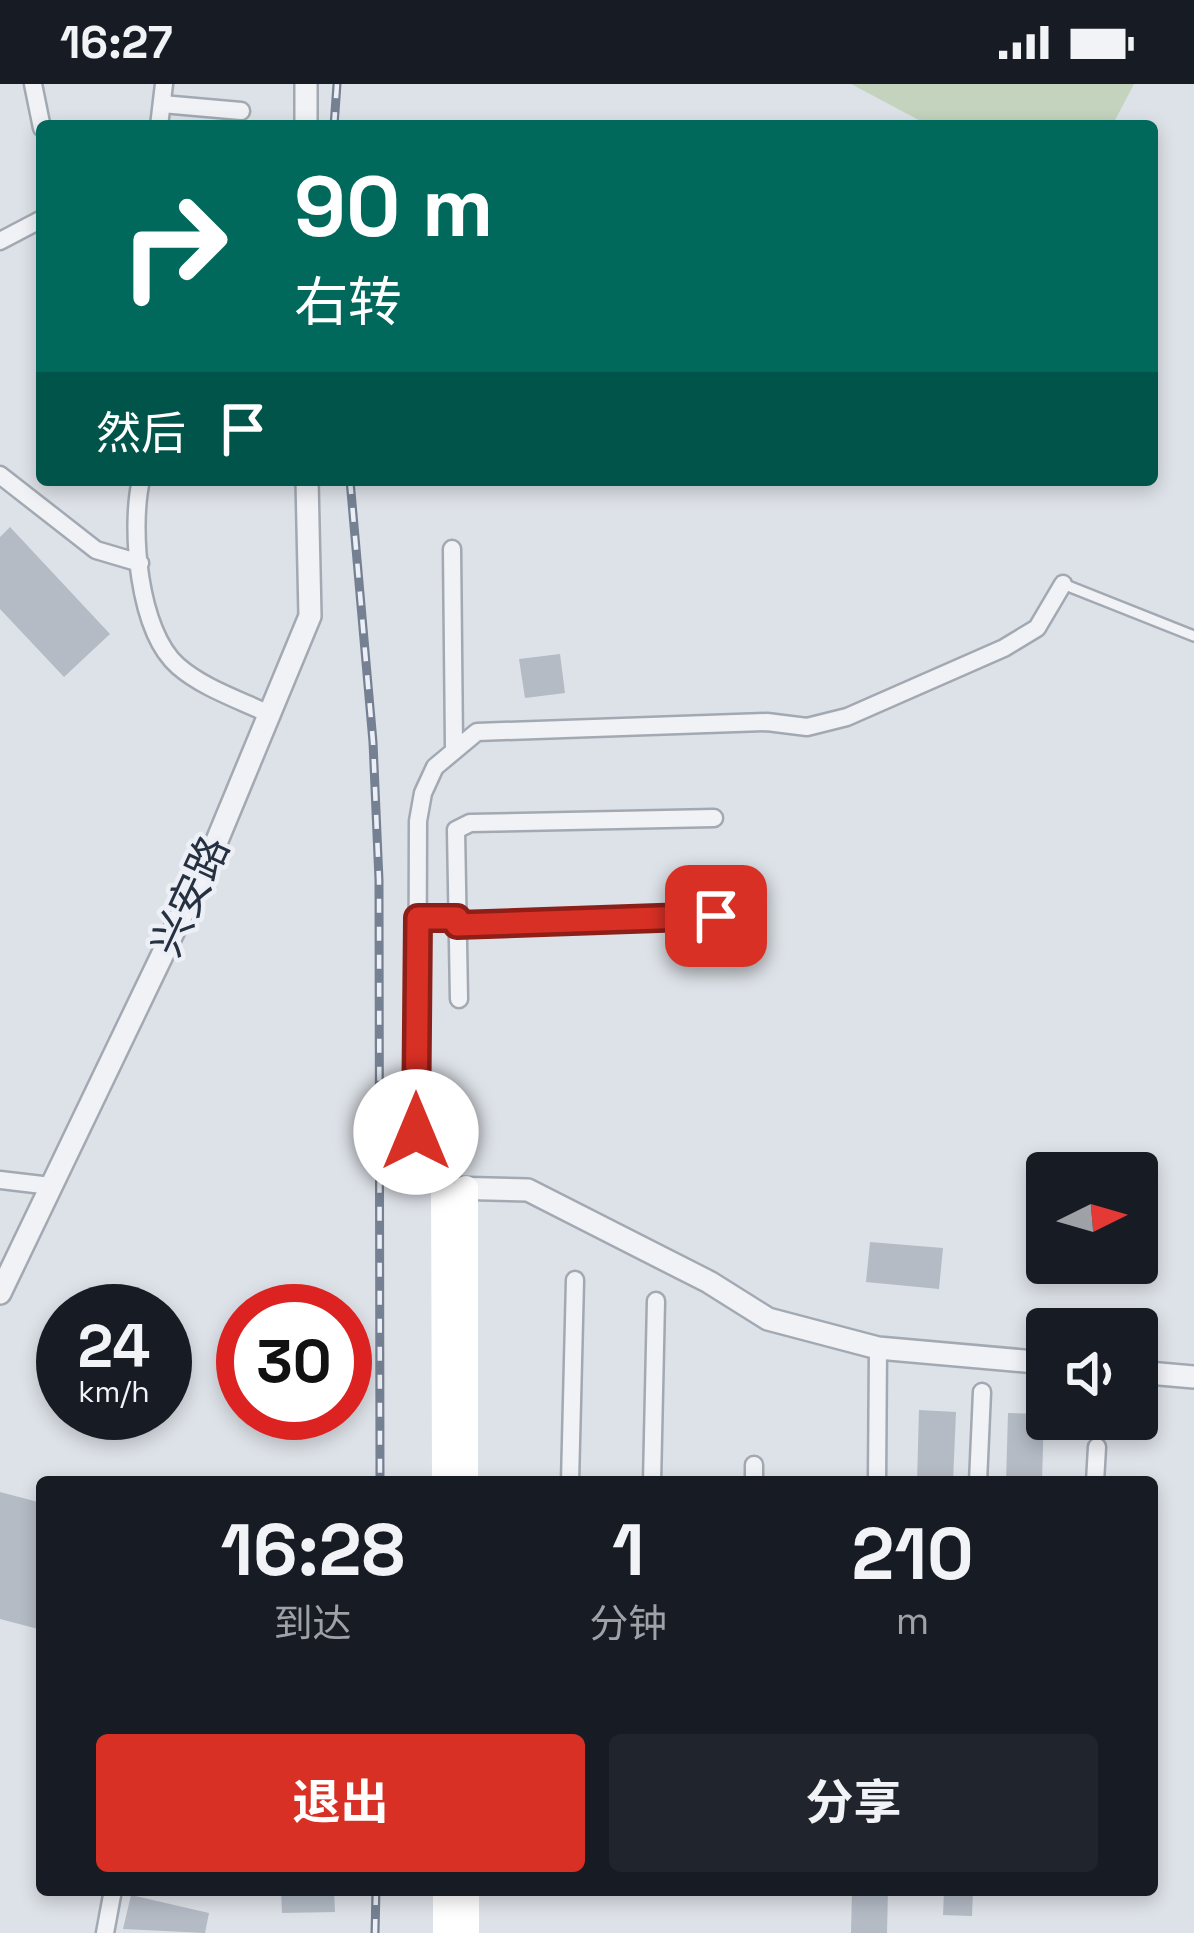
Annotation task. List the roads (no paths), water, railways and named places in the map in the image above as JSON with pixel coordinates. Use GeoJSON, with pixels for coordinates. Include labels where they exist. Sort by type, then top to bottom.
{"type":"FeatureCollection","features":[{"type":"Feature","properties":{"kind":"main road"},"geometry":{"type":"LineString","coordinates":[[444,1476],[454,1188]]}},
{"type":"Feature","properties":{"kind":"main road"},"geometry":{"type":"LineString","coordinates":[[454,1188],[466,1476]]}},
{"type":"Feature","properties":{"kind":"main road"},"geometry":{"type":"LineString","coordinates":[[445,1896],[445,1933]]}},
{"type":"Feature","properties":{"kind":"main road"},"geometry":{"type":"LineString","coordinates":[[467,1896],[467,1933]]}},
{"type":"Feature","properties":{"kind":"street"},"geometry":{"type":"LineString","coordinates":[[33,84],[40,120]]}},
{"type":"Feature","properties":{"kind":"street"},"geometry":{"type":"LineString","coordinates":[[160,120],[164,84]]}},
{"type":"Feature","properties":{"kind":"street"},"geometry":{"type":"LineString","coordinates":[[306,84],[306,120]]}},
{"type":"Feature","properties":{"kind":"street"},"geometry":{"type":"LineString","coordinates":[[162,104],[241,111]]}},
{"type":"Feature","properties":{"kind":"street"},"geometry":{"type":"LineString","coordinates":[[0,241],[36,222]]}},
{"type":"Feature","properties":{"kind":"street"},"geometry":{"type":"LineString","coordinates":[[0,475],[96,550],[140,562]]}},
{"type":"Feature","properties":{"kind":"street"},"geometry":{"type":"LineString","coordinates":[[140,486],[132,521],[153,627],[171,659],[190,676],[269,714]]}},
{"type":"Feature","properties":{"kind":"street","name":"兴安路"},"geometry":{"type":"LineString","coordinates":[[0,1293],[216,843],[310,616],[307,486]]}},
{"type":"Feature","properties":{"kind":"street"},"geometry":{"type":"LineString","coordinates":[[452,549],[454,746]]}},
{"type":"Feature","properties":{"kind":"street"},"geometry":{"type":"LineString","coordinates":[[1026,1361],[878,1348],[768,1319],[709,1282],[528,1190],[454,1188],[416,1132],[419,807],[428,779],[454,746],[490,728],[629,729],[767,722],[807,728],[827,722],[1037,628],[1063,584]]}},
{"type":"Feature","properties":{"kind":"street"},"geometry":{"type":"LineString","coordinates":[[459,999],[456,830],[470,823],[714,818]]}},
{"type":"Feature","properties":{"kind":"street"},"geometry":{"type":"LineString","coordinates":[[418,918],[716,916]]}},
{"type":"Feature","properties":{"kind":"street"},"geometry":{"type":"LineString","coordinates":[[0,1180],[51,1186]]}},
{"type":"Feature","properties":{"kind":"street"},"geometry":{"type":"LineString","coordinates":[[570,1476],[575,1280]]}},
{"type":"Feature","properties":{"kind":"street"},"geometry":{"type":"LineString","coordinates":[[652,1476],[656,1301]]}},
{"type":"Feature","properties":{"kind":"street"},"geometry":{"type":"LineString","coordinates":[[877,1476],[878,1348]]}},
{"type":"Feature","properties":{"kind":"street"},"geometry":{"type":"LineString","coordinates":[[1158,1374],[1194,1377]]}},
{"type":"Feature","properties":{"kind":"street"},"geometry":{"type":"LineString","coordinates":[[978,1476],[982,1392]]}},
{"type":"Feature","properties":{"kind":"street"},"geometry":{"type":"LineString","coordinates":[[1096,1476],[1097,1447]]}},
{"type":"Feature","properties":{"kind":"street"},"geometry":{"type":"LineString","coordinates":[[105,1933],[112,1896]]}},
{"type":"Feature","properties":{"kind":"lane"},"geometry":{"type":"LineString","coordinates":[[1063,584],[1194,636]]}},
{"type":"Feature","properties":{"kind":"railway"},"geometry":{"type":"LineString","coordinates":[[334,120],[337,84]]}},
{"type":"Feature","properties":{"kind":"railway"},"geometry":{"type":"LineString","coordinates":[[351,486],[373,742],[379,880],[380,1476]]}},
{"type":"Feature","properties":{"kind":"railway"},"geometry":{"type":"LineString","coordinates":[[375,1933],[376,1896]]}}]}
